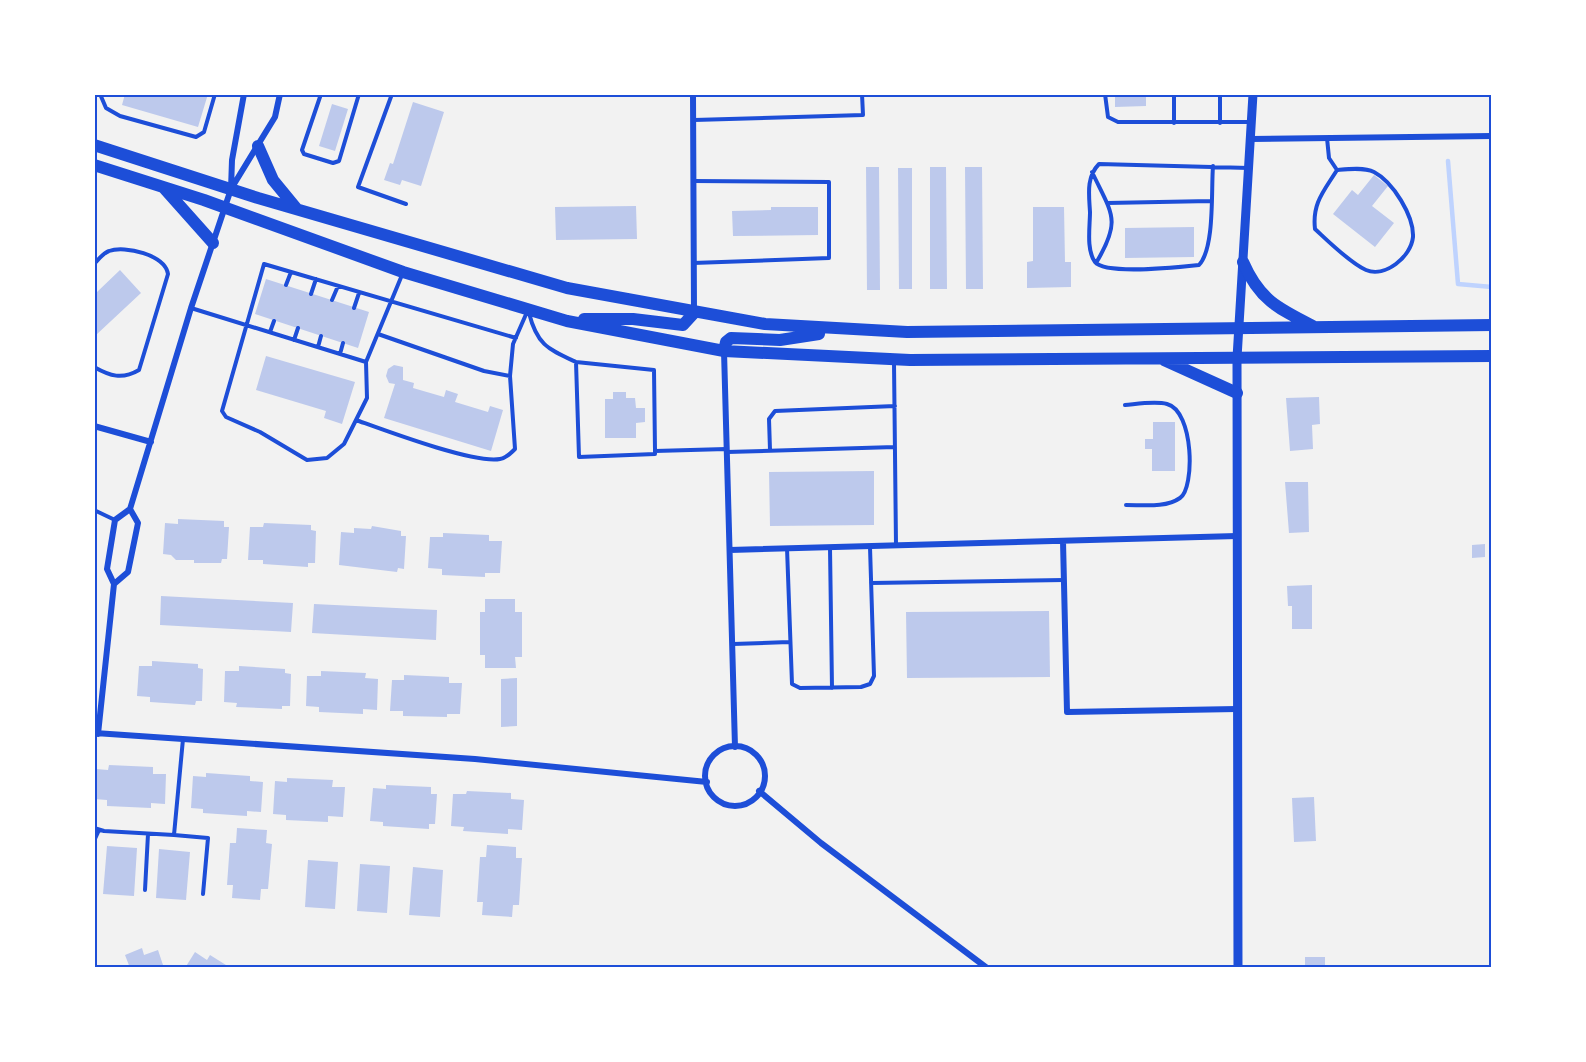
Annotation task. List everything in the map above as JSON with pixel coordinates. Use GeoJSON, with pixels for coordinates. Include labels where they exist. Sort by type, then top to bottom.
{"type":"FeatureCollection","features":[{"type":"Feature","properties":{"kind":"main road"},"geometry":{"type":"LineString","coordinates":[[94,145],[297,209],[567,288],[694,313],[765,324],[907,332],[1491,325]]}},
{"type":"Feature","properties":{"kind":"main road"},"geometry":{"type":"LineString","coordinates":[[258,146],[273,180],[297,209]]}},
{"type":"Feature","properties":{"kind":"main road"},"geometry":{"type":"LineString","coordinates":[[94,165],[164,187],[403,272],[559,319],[724,351],[894,359],[1491,356]]}},
{"type":"Feature","properties":{"kind":"main road"},"geometry":{"type":"LineString","coordinates":[[164,187],[213,243]]}},
{"type":"Feature","properties":{"kind":"main road"},"geometry":{"type":"LineString","coordinates":[[1243,262],[1261,295],[1280,309],[1316,328]]}},
{"type":"Feature","properties":{"kind":"main road"},"geometry":{"type":"LineString","coordinates":[[559,319],[633,319],[674,326],[683,325],[694,313]]}},
{"type":"Feature","properties":{"kind":"main road"},"geometry":{"type":"LineString","coordinates":[[724,351],[726,342],[731,338],[780,340],[846,330]]}},
{"type":"Feature","properties":{"kind":"main road"},"geometry":{"type":"LineString","coordinates":[[1160,358],[1237,393]]}},
{"type":"Feature","properties":{"kind":"street"},"geometry":{"type":"LineString","coordinates":[[244,94],[232,160],[231,189],[225,209],[130,509],[115,520],[107,568],[114,584],[96,733],[475,759],[707,782]]}},
{"type":"Feature","properties":{"kind":"street"},"geometry":{"type":"LineString","coordinates":[[231,189],[275,117],[280,94]]}},
{"type":"Feature","properties":{"kind":"street"},"geometry":{"type":"LineString","coordinates":[[693,94],[694,313]]}},
{"type":"Feature","properties":{"kind":"street"},"geometry":{"type":"LineString","coordinates":[[1238,968],[1237,358],[1253,94]]}},
{"type":"Feature","properties":{"kind":"street"},"geometry":{"type":"LineString","coordinates":[[1251,139],[1491,136]]}},
{"type":"Feature","properties":{"kind":"street"},"geometry":{"type":"LineString","coordinates":[[724,351],[735,747]]}},
{"type":"Feature","properties":{"kind":"street"},"geometry":{"type":"LineString","coordinates":[[94,426],[150,442]]}},
{"type":"Feature","properties":{"kind":"street"},"geometry":{"type":"LineString","coordinates":[[114,584],[128,572],[138,523],[130,509]]}},
{"type":"Feature","properties":{"kind":"street"},"geometry":{"type":"LineString","coordinates":[[730,550],[1237,536]]}},
{"type":"Feature","properties":{"kind":"street"},"geometry":{"type":"LineString","coordinates":[[1063,541],[1067,712],[1236,710]]}},
{"type":"Feature","properties":{"kind":"street"},"geometry":{"type":"LineString","coordinates":[[725,747],[735,747],[744,747],[761,760],[765,770],[764,782],[754,800],[739,806],[729,806],[719,802],[709,792],[705,772],[709,759],[725,747]]}},
{"type":"Feature","properties":{"kind":"street"},"geometry":{"type":"LineString","coordinates":[[759,791],[821,843],[987,968]]}},
{"type":"Feature","properties":{"kind":"lane"},"geometry":{"type":"LineString","coordinates":[[100,94],[106,108],[120,116],[196,137],[204,132],[215,94]]}},
{"type":"Feature","properties":{"kind":"lane"},"geometry":{"type":"LineString","coordinates":[[321,94],[302,150],[304,154],[333,163],[339,161],[359,94]]}},
{"type":"Feature","properties":{"kind":"lane"},"geometry":{"type":"LineString","coordinates":[[392,94],[358,187],[406,204]]}},
{"type":"Feature","properties":{"kind":"lane"},"geometry":{"type":"LineString","coordinates":[[693,120],[862,115],[862,94]]}},
{"type":"Feature","properties":{"kind":"lane"},"geometry":{"type":"LineString","coordinates":[[1105,94],[1108,117],[1118,122],[1252,122]]}},
{"type":"Feature","properties":{"kind":"lane"},"geometry":{"type":"LineString","coordinates":[[1174,94],[1174,123]]}},
{"type":"Feature","properties":{"kind":"lane"},"geometry":{"type":"LineString","coordinates":[[1220,94],[1220,123]]}},
{"type":"Feature","properties":{"kind":"lane"},"geometry":{"type":"LineString","coordinates":[[1328,138],[1329,158],[1337,170]]}},
{"type":"Feature","properties":{"kind":"lane"},"geometry":{"type":"LineString","coordinates":[[1213,166],[1208,244],[1205,259],[1199,265],[1104,268],[1096,263],[1091,254],[1089,188],[1092,172],[1099,164],[1213,166],[1249,168]]}},
{"type":"Feature","properties":{"kind":"lane"},"geometry":{"type":"LineString","coordinates":[[1356,169],[1374,172],[1405,206],[1412,223],[1413,240],[1396,266],[1381,272],[1366,270],[1315,229],[1313,212],[1318,197],[1337,170],[1356,169]]}},
{"type":"Feature","properties":{"kind":"lane"},"geometry":{"type":"LineString","coordinates":[[1092,172],[1107,202],[1114,226],[1110,240],[1096,263]]}},
{"type":"Feature","properties":{"kind":"lane"},"geometry":{"type":"LineString","coordinates":[[692,263],[829,258],[829,182],[693,181]]}},
{"type":"Feature","properties":{"kind":"lane"},"geometry":{"type":"LineString","coordinates":[[1107,202],[1211,201]]}},
{"type":"Feature","properties":{"kind":"lane"},"geometry":{"type":"LineString","coordinates":[[94,264],[104,253],[117,249],[152,255],[162,260],[168,274],[139,370],[125,376],[109,376],[94,367]]}},
{"type":"Feature","properties":{"kind":"lane"},"geometry":{"type":"LineString","coordinates":[[403,272],[391,302],[378,334],[366,362],[367,398],[344,444],[327,458],[307,460],[260,432],[226,417],[222,411],[264,264],[359,293],[391,302],[516,338]]}},
{"type":"Feature","properties":{"kind":"lane"},"geometry":{"type":"LineString","coordinates":[[286,285],[291,272]]}},
{"type":"Feature","properties":{"kind":"lane"},"geometry":{"type":"LineString","coordinates":[[311,294],[316,279]]}},
{"type":"Feature","properties":{"kind":"lane"},"geometry":{"type":"LineString","coordinates":[[332,300],[338,286]]}},
{"type":"Feature","properties":{"kind":"lane"},"geometry":{"type":"LineString","coordinates":[[354,308],[359,293]]}},
{"type":"Feature","properties":{"kind":"lane"},"geometry":{"type":"LineString","coordinates":[[192,308],[366,362]]}},
{"type":"Feature","properties":{"kind":"lane"},"geometry":{"type":"LineString","coordinates":[[356,420],[422,442],[487,459],[501,459],[515,449],[510,376],[516,338],[528,309]]}},
{"type":"Feature","properties":{"kind":"lane"},"geometry":{"type":"LineString","coordinates":[[528,309],[534,334],[548,348],[576,362],[654,370],[655,454],[579,457],[576,362]]}},
{"type":"Feature","properties":{"kind":"lane"},"geometry":{"type":"LineString","coordinates":[[270,332],[274,321]]}},
{"type":"Feature","properties":{"kind":"lane"},"geometry":{"type":"LineString","coordinates":[[294,340],[298,328]]}},
{"type":"Feature","properties":{"kind":"lane"},"geometry":{"type":"LineString","coordinates":[[378,334],[484,371],[510,376]]}},
{"type":"Feature","properties":{"kind":"lane"},"geometry":{"type":"LineString","coordinates":[[318,347],[321,336]]}},
{"type":"Feature","properties":{"kind":"lane"},"geometry":{"type":"LineString","coordinates":[[340,354],[343,343]]}},
{"type":"Feature","properties":{"kind":"lane"},"geometry":{"type":"LineString","coordinates":[[894,359],[896,545]]}},
{"type":"Feature","properties":{"kind":"lane"},"geometry":{"type":"LineString","coordinates":[[1125,405],[1167,404],[1181,414],[1188,430],[1188,486],[1182,497],[1168,504],[1126,506]]}},
{"type":"Feature","properties":{"kind":"lane"},"geometry":{"type":"LineString","coordinates":[[770,450],[769,418],[776,411],[895,406]]}},
{"type":"Feature","properties":{"kind":"lane"},"geometry":{"type":"LineString","coordinates":[[655,450],[895,447]]}},
{"type":"Feature","properties":{"kind":"lane"},"geometry":{"type":"LineString","coordinates":[[94,510],[115,520]]}},
{"type":"Feature","properties":{"kind":"lane"},"geometry":{"type":"LineString","coordinates":[[787,548],[792,684],[800,688],[832,688],[861,687],[870,684],[873,676],[870,546]]}},
{"type":"Feature","properties":{"kind":"lane"},"geometry":{"type":"LineString","coordinates":[[830,547],[832,688]]}},
{"type":"Feature","properties":{"kind":"lane"},"geometry":{"type":"LineString","coordinates":[[871,583],[1064,580]]}},
{"type":"Feature","properties":{"kind":"lane"},"geometry":{"type":"LineString","coordinates":[[733,644],[789,642]]}},
{"type":"Feature","properties":{"kind":"lane"},"geometry":{"type":"LineString","coordinates":[[174,835],[183,739]]}},
{"type":"Feature","properties":{"kind":"lane"},"geometry":{"type":"LineString","coordinates":[[94,841],[97,829],[208,838],[203,894]]}},
{"type":"Feature","properties":{"kind":"lane"},"geometry":{"type":"LineString","coordinates":[[145,890],[148,834]]}},
{"type":"Feature","properties":{"kind":"building"},"geometry":{"type":"Polygon","coordinates":[[[125,94],[208,94],[198,127],[122,105],[125,94]]]}},
{"type":"Feature","properties":{"kind":"building"},"geometry":{"type":"Polygon","coordinates":[[[1115,94],[1146,94],[1146,106],[1115,107],[1115,94]]]}},
{"type":"Feature","properties":{"kind":"building"},"geometry":{"type":"Polygon","coordinates":[[[413,102],[444,112],[421,186],[402,180],[400,185],[384,180],[390,163],[393,164],[413,102]]]}},
{"type":"Feature","properties":{"kind":"building"},"geometry":{"type":"Polygon","coordinates":[[[332,104],[348,109],[335,151],[319,146],[332,104]]]}},
{"type":"Feature","properties":{"kind":"building"},"geometry":{"type":"Polygon","coordinates":[[[866,167],[879,167],[880,290],[867,290],[866,167]]]}},
{"type":"Feature","properties":{"kind":"building"},"geometry":{"type":"Polygon","coordinates":[[[930,167],[946,167],[947,289],[930,289],[930,167]]]}},
{"type":"Feature","properties":{"kind":"building"},"geometry":{"type":"Polygon","coordinates":[[[965,167],[982,167],[983,289],[966,289],[965,167]]]}},
{"type":"Feature","properties":{"kind":"building"},"geometry":{"type":"Polygon","coordinates":[[[898,168],[912,168],[912,289],[899,289],[898,168]]]}},
{"type":"Feature","properties":{"kind":"building"},"geometry":{"type":"Polygon","coordinates":[[[1374,175],[1388,186],[1372,206],[1394,223],[1375,247],[1333,214],[1352,190],[1358,195],[1374,175]]]}},
{"type":"Feature","properties":{"kind":"building"},"geometry":{"type":"Polygon","coordinates":[[[636,206],[637,239],[556,240],[555,207],[636,206]]]}},
{"type":"Feature","properties":{"kind":"building"},"geometry":{"type":"Polygon","coordinates":[[[771,207],[818,207],[818,235],[733,236],[732,211],[771,210],[771,207]]]}},
{"type":"Feature","properties":{"kind":"building"},"geometry":{"type":"Polygon","coordinates":[[[1033,207],[1064,207],[1065,262],[1071,262],[1071,287],[1027,288],[1027,262],[1033,261],[1033,207]]]}},
{"type":"Feature","properties":{"kind":"building"},"geometry":{"type":"Polygon","coordinates":[[[1194,227],[1194,257],[1125,258],[1125,228],[1194,227]]]}},
{"type":"Feature","properties":{"kind":"building"},"geometry":{"type":"Polygon","coordinates":[[[120,270],[141,293],[96,335],[94,289],[97,292],[120,270]]]}},
{"type":"Feature","properties":{"kind":"building"},"geometry":{"type":"Polygon","coordinates":[[[266,279],[369,312],[358,348],[255,314],[266,279]]]}},
{"type":"Feature","properties":{"kind":"building"},"geometry":{"type":"Polygon","coordinates":[[[266,356],[355,382],[342,424],[324,418],[326,411],[256,390],[266,356]]]}},
{"type":"Feature","properties":{"kind":"building"},"geometry":{"type":"Polygon","coordinates":[[[394,365],[403,367],[403,380],[414,383],[413,388],[444,397],[446,390],[458,394],[455,402],[488,412],[490,406],[503,410],[491,451],[384,418],[395,384],[389,383],[386,376],[388,369],[394,365]]]}},
{"type":"Feature","properties":{"kind":"building"},"geometry":{"type":"Polygon","coordinates":[[[613,392],[626,392],[626,398],[635,398],[636,408],[645,408],[645,422],[636,423],[636,438],[605,438],[605,399],[613,399],[613,392]]]}},
{"type":"Feature","properties":{"kind":"building"},"geometry":{"type":"Polygon","coordinates":[[[1319,397],[1320,424],[1312,425],[1313,449],[1290,451],[1286,398],[1319,397]]]}},
{"type":"Feature","properties":{"kind":"building"},"geometry":{"type":"Polygon","coordinates":[[[1153,422],[1175,422],[1175,471],[1152,471],[1152,449],[1145,449],[1145,439],[1153,439],[1153,422]]]}},
{"type":"Feature","properties":{"kind":"building"},"geometry":{"type":"Polygon","coordinates":[[[874,471],[874,525],[770,526],[769,472],[874,471]]]}},
{"type":"Feature","properties":{"kind":"building"},"geometry":{"type":"Polygon","coordinates":[[[1285,482],[1308,482],[1309,532],[1289,533],[1285,482]]]}},
{"type":"Feature","properties":{"kind":"building"},"geometry":{"type":"Polygon","coordinates":[[[178,519],[224,521],[224,527],[229,527],[227,559],[222,559],[221,563],[194,563],[194,560],[176,560],[171,555],[163,554],[165,523],[178,524],[178,519]]]}},
{"type":"Feature","properties":{"kind":"building"},"geometry":{"type":"Polygon","coordinates":[[[264,523],[311,525],[311,530],[316,531],[315,563],[308,563],[308,567],[263,564],[263,560],[248,560],[250,527],[263,527],[264,523]]]}},
{"type":"Feature","properties":{"kind":"building"},"geometry":{"type":"Polygon","coordinates":[[[372,526],[401,531],[401,536],[406,536],[404,569],[398,568],[397,572],[339,565],[341,532],[354,533],[354,528],[371,529],[372,526]]]}},
{"type":"Feature","properties":{"kind":"building"},"geometry":{"type":"Polygon","coordinates":[[[443,533],[489,535],[489,541],[502,541],[500,573],[485,573],[485,577],[442,575],[442,569],[428,568],[430,537],[443,537],[443,533]]]}},
{"type":"Feature","properties":{"kind":"building"},"geometry":{"type":"Polygon","coordinates":[[[1485,544],[1485,557],[1472,558],[1472,545],[1485,544]]]}},
{"type":"Feature","properties":{"kind":"building"},"geometry":{"type":"Polygon","coordinates":[[[1312,585],[1312,629],[1292,629],[1292,606],[1288,606],[1287,586],[1312,585]]]}},
{"type":"Feature","properties":{"kind":"building"},"geometry":{"type":"Polygon","coordinates":[[[161,596],[293,603],[291,632],[160,625],[161,596]]]}},
{"type":"Feature","properties":{"kind":"building"},"geometry":{"type":"Polygon","coordinates":[[[485,599],[515,599],[515,612],[522,612],[522,657],[515,657],[516,668],[485,668],[485,655],[480,655],[480,612],[485,612],[485,599]]]}},
{"type":"Feature","properties":{"kind":"building"},"geometry":{"type":"Polygon","coordinates":[[[314,604],[437,610],[436,640],[312,633],[314,604]]]}},
{"type":"Feature","properties":{"kind":"building"},"geometry":{"type":"Polygon","coordinates":[[[1049,611],[1050,677],[907,678],[906,612],[1049,611]]]}},
{"type":"Feature","properties":{"kind":"building"},"geometry":{"type":"Polygon","coordinates":[[[152,661],[198,664],[198,668],[203,669],[202,701],[196,701],[195,705],[150,702],[150,697],[137,696],[139,666],[152,666],[152,661]]]}},
{"type":"Feature","properties":{"kind":"building"},"geometry":{"type":"Polygon","coordinates":[[[239,666],[285,669],[285,673],[291,674],[290,706],[282,706],[282,709],[236,707],[237,703],[224,702],[225,671],[239,671],[239,666]]]}},
{"type":"Feature","properties":{"kind":"building"},"geometry":{"type":"Polygon","coordinates":[[[321,671],[366,673],[365,678],[378,679],[377,710],[363,709],[363,714],[319,712],[319,707],[306,706],[307,676],[321,676],[321,671]]]}},
{"type":"Feature","properties":{"kind":"building"},"geometry":{"type":"Polygon","coordinates":[[[404,675],[449,677],[449,683],[462,683],[460,714],[447,714],[447,717],[403,716],[403,711],[390,711],[392,680],[404,680],[404,675]]]}},
{"type":"Feature","properties":{"kind":"building"},"geometry":{"type":"Polygon","coordinates":[[[517,678],[517,726],[501,727],[501,679],[517,678]]]}},
{"type":"Feature","properties":{"kind":"building"},"geometry":{"type":"Polygon","coordinates":[[[109,765],[153,767],[153,774],[166,774],[165,804],[151,803],[151,808],[107,806],[107,800],[94,799],[96,769],[108,770],[109,765]]]}},
{"type":"Feature","properties":{"kind":"building"},"geometry":{"type":"Polygon","coordinates":[[[206,773],[250,776],[250,781],[263,782],[261,812],[247,811],[247,816],[203,813],[203,809],[191,808],[193,776],[206,777],[206,773]]]}},
{"type":"Feature","properties":{"kind":"building"},"geometry":{"type":"Polygon","coordinates":[[[287,778],[333,780],[332,787],[345,787],[343,817],[328,816],[328,822],[286,820],[286,815],[273,814],[275,781],[287,782],[287,778]]]}},
{"type":"Feature","properties":{"kind":"building"},"geometry":{"type":"Polygon","coordinates":[[[386,785],[431,787],[431,794],[437,794],[435,824],[429,824],[429,829],[383,826],[383,822],[370,821],[373,788],[386,789],[386,785]]]}},
{"type":"Feature","properties":{"kind":"building"},"geometry":{"type":"Polygon","coordinates":[[[467,791],[511,793],[511,799],[524,800],[522,830],[508,829],[508,834],[463,831],[464,827],[451,826],[453,794],[466,794],[467,791]]]}},
{"type":"Feature","properties":{"kind":"building"},"geometry":{"type":"Polygon","coordinates":[[[1314,797],[1316,841],[1294,842],[1292,798],[1314,797]]]}},
{"type":"Feature","properties":{"kind":"building"},"geometry":{"type":"Polygon","coordinates":[[[237,828],[267,830],[266,843],[272,844],[268,889],[261,889],[260,900],[232,898],[233,885],[227,885],[230,843],[236,843],[237,828]]]}},
{"type":"Feature","properties":{"kind":"building"},"geometry":{"type":"Polygon","coordinates":[[[487,845],[516,847],[516,858],[522,858],[519,905],[513,905],[512,917],[482,915],[483,902],[477,902],[480,857],[486,857],[487,845]]]}},
{"type":"Feature","properties":{"kind":"building"},"geometry":{"type":"Polygon","coordinates":[[[107,846],[137,848],[134,896],[103,894],[107,846]]]}},
{"type":"Feature","properties":{"kind":"building"},"geometry":{"type":"Polygon","coordinates":[[[159,849],[190,852],[186,900],[156,898],[159,849]]]}},
{"type":"Feature","properties":{"kind":"building"},"geometry":{"type":"Polygon","coordinates":[[[308,860],[338,862],[335,909],[305,907],[308,860]]]}},
{"type":"Feature","properties":{"kind":"building"},"geometry":{"type":"Polygon","coordinates":[[[360,864],[390,866],[387,913],[357,911],[360,864]]]}},
{"type":"Feature","properties":{"kind":"building"},"geometry":{"type":"Polygon","coordinates":[[[413,867],[443,870],[440,917],[409,915],[413,867]]]}},
{"type":"Feature","properties":{"kind":"building"},"geometry":{"type":"Polygon","coordinates":[[[142,948],[144,955],[158,950],[164,968],[130,968],[125,955],[142,948]]]}},
{"type":"Feature","properties":{"kind":"building"},"geometry":{"type":"Polygon","coordinates":[[[195,952],[207,960],[210,955],[226,965],[224,968],[185,968],[195,952]]]}},
{"type":"Feature","properties":{"kind":"building"},"geometry":{"type":"Polygon","coordinates":[[[1305,957],[1325,957],[1325,968],[1305,968],[1305,957]]]}},
{"type":"Feature","properties":{"kind":"waterway"},"geometry":{"type":"LineString","coordinates":[[1448,161],[1458,284],[1492,287]]}}]}
